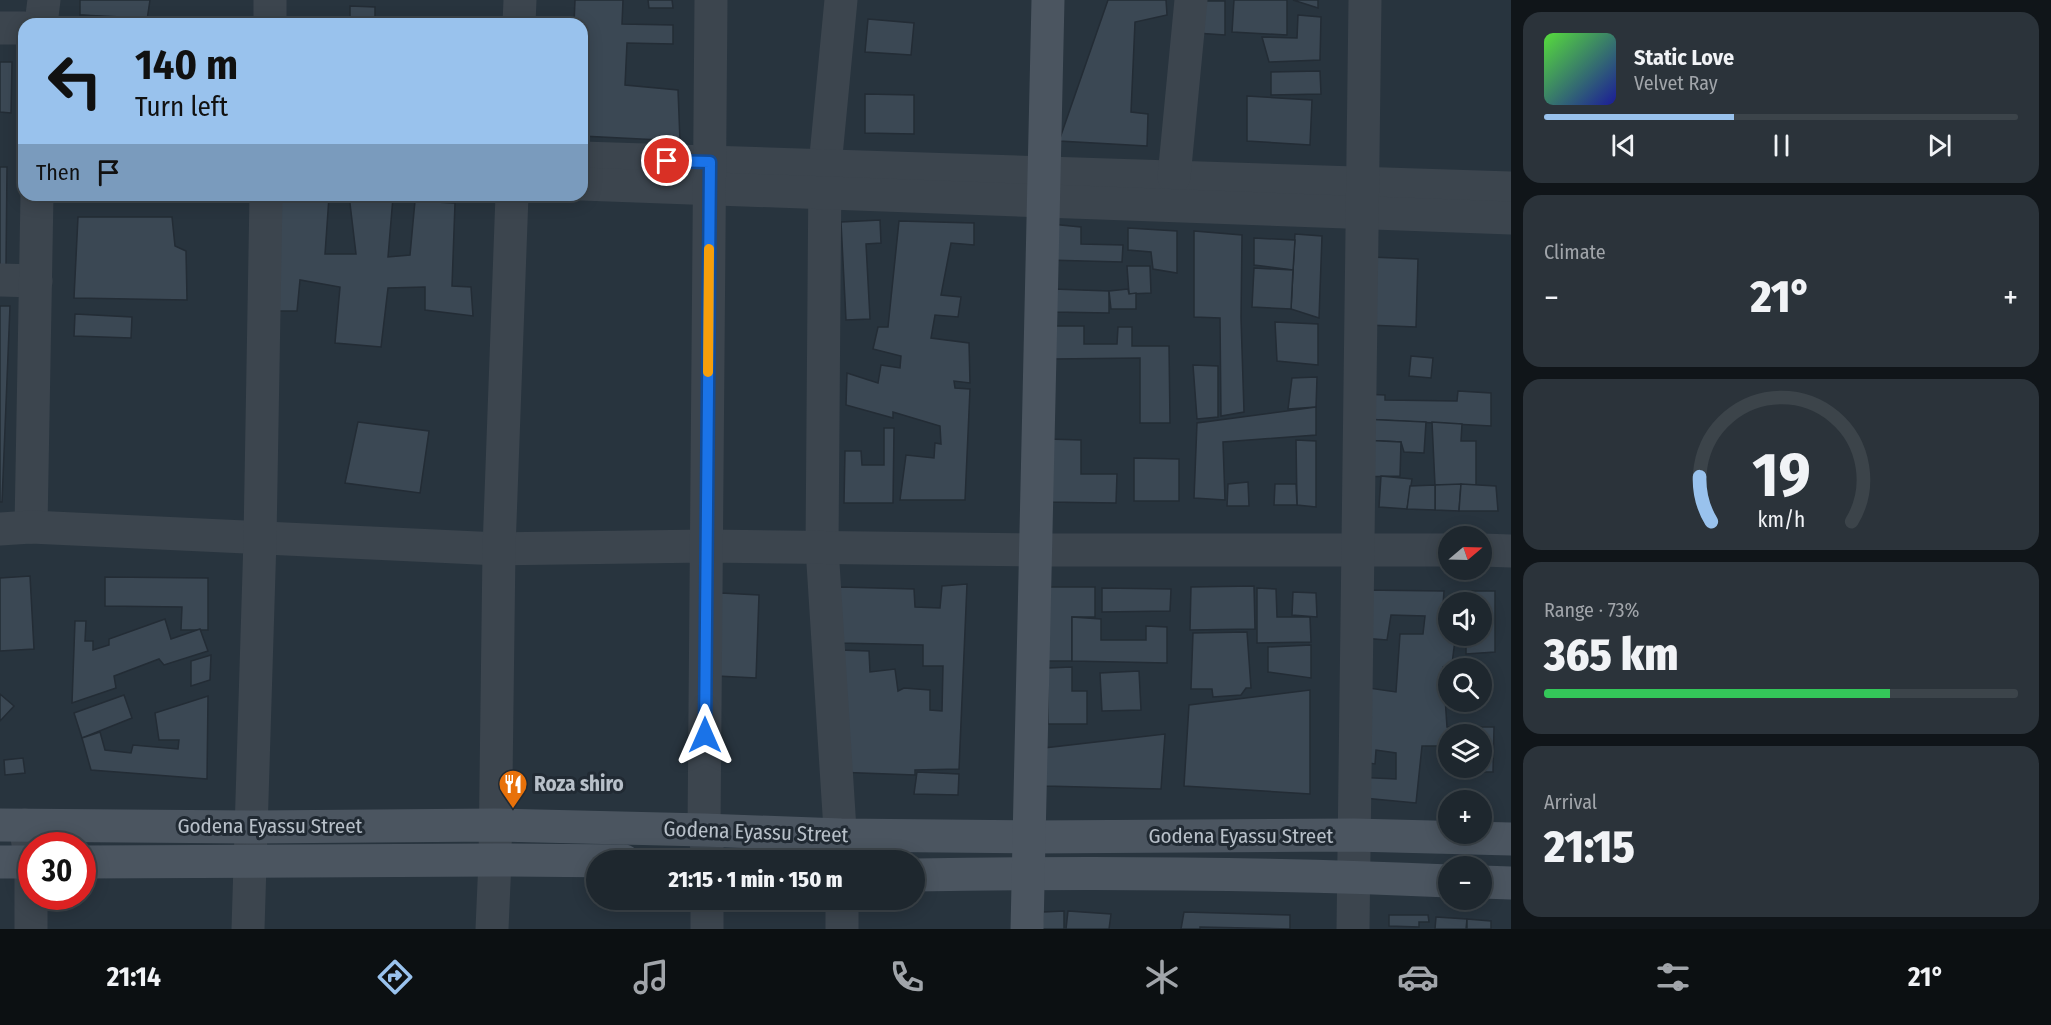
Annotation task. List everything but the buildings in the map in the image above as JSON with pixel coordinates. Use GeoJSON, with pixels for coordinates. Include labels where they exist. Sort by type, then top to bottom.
{"type":"FeatureCollection","features":[{"type":"Feature","properties":{"kind":"street"},"geometry":{"type":"LineString","coordinates":[[42,18],[44,0]]}},
{"type":"Feature","properties":{"kind":"street"},"geometry":{"type":"LineString","coordinates":[[270,0],[270,18]]}},
{"type":"Feature","properties":{"kind":"street"},"geometry":{"type":"LineString","coordinates":[[519,18],[520,0]]}},
{"type":"Feature","properties":{"kind":"street"},"geometry":{"type":"LineString","coordinates":[[706,845],[711,0]]}},
{"type":"Feature","properties":{"kind":"street"},"geometry":{"type":"LineString","coordinates":[[841,0],[825,180],[822,548],[842,848]]}},
{"type":"Feature","properties":{"kind":"street"},"geometry":{"type":"LineString","coordinates":[[1028,929],[1048,0]]}},
{"type":"Feature","properties":{"kind":"street"},"geometry":{"type":"LineString","coordinates":[[1174,177],[1191,0]]}},
{"type":"Feature","properties":{"kind":"street"},"geometry":{"type":"LineString","coordinates":[[1353,929],[1365,0]]}},
{"type":"Feature","properties":{"kind":"street"},"geometry":{"type":"LineString","coordinates":[[0,28],[18,28]]}},
{"type":"Feature","properties":{"kind":"street"},"geometry":{"type":"LineString","coordinates":[[588,159],[710,175],[1362,198],[1511,188]]}},
{"type":"Feature","properties":{"kind":"street"},"geometry":{"type":"LineString","coordinates":[[588,184],[710,175]]}},
{"type":"Feature","properties":{"kind":"street"},"geometry":{"type":"LineString","coordinates":[[1044,187],[1174,177],[1362,198],[1511,218]]}},
{"type":"Feature","properties":{"kind":"street"},"geometry":{"type":"LineString","coordinates":[[37,201],[36,281],[15,528],[499,549],[706,546],[1036,550],[1438,550]]}},
{"type":"Feature","properties":{"kind":"street"},"geometry":{"type":"LineString","coordinates":[[248,929],[260,539],[266,201]]}},
{"type":"Feature","properties":{"kind":"street"},"geometry":{"type":"LineString","coordinates":[[492,929],[499,549],[512,201]]}},
{"type":"Feature","properties":{"kind":"street"},"geometry":{"type":"LineString","coordinates":[[0,280],[36,281]]}},
{"type":"Feature","properties":{"kind":"street"},"geometry":{"type":"LineString","coordinates":[[1492,550],[1511,550]]}},
{"type":"Feature","properties":{"kind":"street"},"geometry":{"type":"LineString","coordinates":[[12,825],[18,850]]}},
{"type":"Feature","properties":{"kind":"street","name":"Godena Eyassu Street"},"geometry":{"type":"LineString","coordinates":[[12,825],[495,825],[706,845],[842,848],[1030,837],[1354,835],[1511,839]]}},
{"type":"Feature","properties":{"kind":"street","name":"Godena Eyassu Street"},"geometry":{"type":"LineString","coordinates":[[96,862],[586,861]]}},
{"type":"Feature","properties":{"kind":"street","name":"Godena Eyassu Street"},"geometry":{"type":"LineString","coordinates":[[925,875],[1029,873],[1354,877],[1438,881]]}},
{"type":"Feature","properties":{"kind":"street"},"geometry":{"type":"LineString","coordinates":[[1492,883],[1511,884]]}},
{"type":"Feature","properties":{"kind":"street"},"geometry":{"type":"LineString","coordinates":[[28,910],[31,929]]}},
{"type":"Feature","properties":{"kind":"street"},"geometry":{"type":"LineString","coordinates":[[706,929],[707,910]]}},
{"type":"Feature","properties":{"kind":"street"},"geometry":{"type":"LineString","coordinates":[[842,910],[842,929]]}},
{"type":"Feature","properties":{"kind":"slow traffic"},"geometry":{"type":"LineString","coordinates":[[708,372],[709,249]]}},
{"type":"Feature","properties":{"kind":"place","name":"Roza shiro"},"geometry":{"type":"Point","coordinates":[513,810]}},
{"type":"Feature","properties":{"kind":"route"},"geometry":{"type":"LineString","coordinates":[[667,161],[710,162],[705,735]]}}]}
